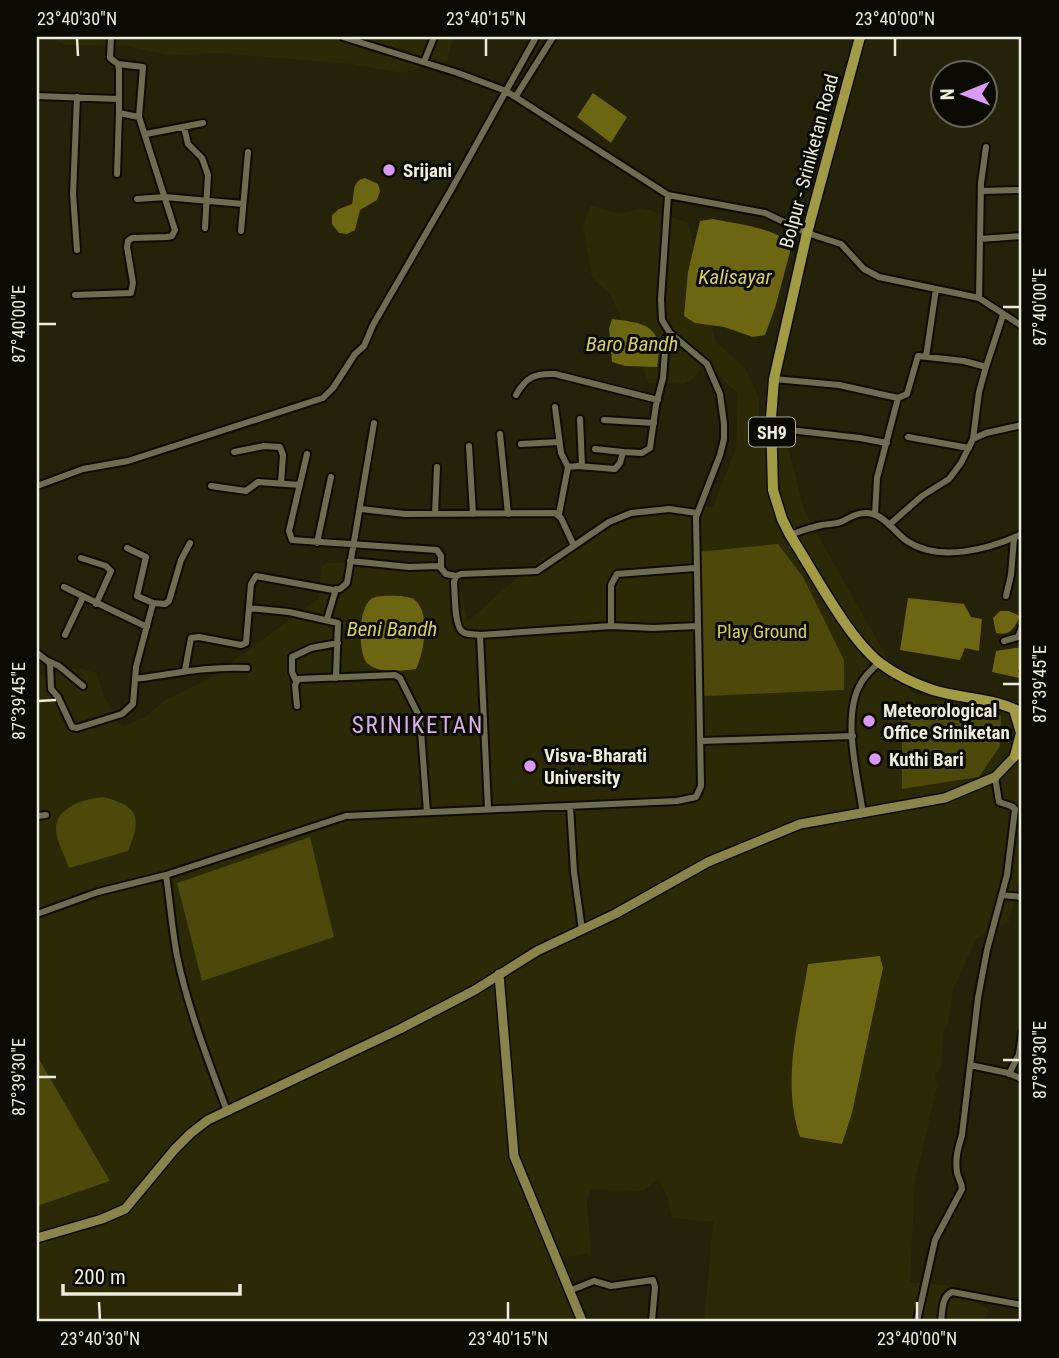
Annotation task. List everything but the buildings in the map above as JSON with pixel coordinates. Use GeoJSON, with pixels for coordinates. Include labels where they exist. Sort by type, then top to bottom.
{"type":"FeatureCollection","features":[{"type":"Feature","properties":{"kind":"main road","name":"Bolpur - Sriniketan Road"},"geometry":{"type":"LineString","coordinates":[[860,37],[807,233],[774,379],[774,490],[782,519],[790,535],[857,640],[879,662],[900,676],[934,690],[1019,709],[1019,753]]}},
{"type":"Feature","properties":{"kind":"main road"},"geometry":{"type":"LineString","coordinates":[[37,1238],[102,1219],[125,1209],[191,1133],[208,1121],[400,1029],[537,951],[615,914],[708,862],[800,824],[945,798],[995,778],[1019,753]]}},
{"type":"Feature","properties":{"kind":"main road"},"geometry":{"type":"LineString","coordinates":[[499,974],[514,1156],[582,1321]]}},
{"type":"Feature","properties":{"kind":"street"},"geometry":{"type":"LineString","coordinates":[[75,295],[131,293],[133,283],[128,241],[132,238],[167,237],[175,234],[174,223],[139,117],[144,67],[118,64],[110,58],[111,37]]}},
{"type":"Feature","properties":{"kind":"street"},"geometry":{"type":"LineString","coordinates":[[343,37],[506,91],[668,195],[753,209],[807,233],[841,244],[864,268],[879,278],[979,298],[1022,326]]}},
{"type":"Feature","properties":{"kind":"street"},"geometry":{"type":"LineString","coordinates":[[424,62],[434,37]]}},
{"type":"Feature","properties":{"kind":"street"},"geometry":{"type":"LineString","coordinates":[[37,486],[89,468],[128,461],[323,398],[333,388],[355,354],[364,346],[391,292],[536,37]]}},
{"type":"Feature","properties":{"kind":"street"},"geometry":{"type":"LineString","coordinates":[[516,96],[553,37]]}},
{"type":"Feature","properties":{"kind":"street"},"geometry":{"type":"LineString","coordinates":[[117,174],[118,64]]}},
{"type":"Feature","properties":{"kind":"street"},"geometry":{"type":"LineString","coordinates":[[37,96],[117,99]]}},
{"type":"Feature","properties":{"kind":"street"},"geometry":{"type":"LineString","coordinates":[[77,97],[73,194],[77,250]]}},
{"type":"Feature","properties":{"kind":"street"},"geometry":{"type":"LineString","coordinates":[[119,113],[139,117]]}},
{"type":"Feature","properties":{"kind":"street"},"geometry":{"type":"LineString","coordinates":[[146,134],[203,123]]}},
{"type":"Feature","properties":{"kind":"street"},"geometry":{"type":"LineString","coordinates":[[184,127],[188,144],[202,158],[207,169],[205,228]]}},
{"type":"Feature","properties":{"kind":"street"},"geometry":{"type":"LineString","coordinates":[[979,298],[981,191],[986,147]]}},
{"type":"Feature","properties":{"kind":"street"},"geometry":{"type":"LineString","coordinates":[[241,231],[248,152]]}},
{"type":"Feature","properties":{"kind":"street"},"geometry":{"type":"LineString","coordinates":[[981,191],[1022,190]]}},
{"type":"Feature","properties":{"kind":"street"},"geometry":{"type":"LineString","coordinates":[[37,914],[97,891],[166,875],[346,816],[677,801],[696,797],[701,786],[695,568],[697,513],[724,439],[720,394],[707,364],[670,333],[660,312],[668,195]]}},
{"type":"Feature","properties":{"kind":"street"},"geometry":{"type":"LineString","coordinates":[[137,199],[165,197],[243,204]]}},
{"type":"Feature","properties":{"kind":"street"},"geometry":{"type":"LineString","coordinates":[[980,239],[1022,236]]}},
{"type":"Feature","properties":{"kind":"street"},"geometry":{"type":"LineString","coordinates":[[926,356],[936,289]]}},
{"type":"Feature","properties":{"kind":"street"},"geometry":{"type":"LineString","coordinates":[[889,525],[922,496],[949,479],[961,463],[973,439],[986,367],[1003,315]]}},
{"type":"Feature","properties":{"kind":"street"},"geometry":{"type":"LineString","coordinates":[[595,449],[646,452],[652,440],[663,378],[666,338],[670,333]]}},
{"type":"Feature","properties":{"kind":"street"},"geometry":{"type":"LineString","coordinates":[[774,379],[839,385],[898,398],[907,394],[916,358],[926,356],[986,367]]}},
{"type":"Feature","properties":{"kind":"street"},"geometry":{"type":"LineString","coordinates":[[516,396],[522,385],[540,373],[555,374],[657,400]]}},
{"type":"Feature","properties":{"kind":"street"},"geometry":{"type":"LineString","coordinates":[[875,515],[877,478],[898,398]]}},
{"type":"Feature","properties":{"kind":"street"},"geometry":{"type":"LineString","coordinates":[[555,407],[559,442],[563,460],[568,467],[559,514],[574,546]]}},
{"type":"Feature","properties":{"kind":"street"},"geometry":{"type":"LineString","coordinates":[[580,419],[582,466]]}},
{"type":"Feature","properties":{"kind":"street"},"geometry":{"type":"LineString","coordinates":[[604,420],[654,423]]}},
{"type":"Feature","properties":{"kind":"street"},"geometry":{"type":"LineString","coordinates":[[185,670],[191,638],[241,645],[246,643],[251,584],[256,576],[336,589],[347,583],[374,423]]}},
{"type":"Feature","properties":{"kind":"street"},"geometry":{"type":"LineString","coordinates":[[973,439],[986,433],[1022,425]]}},
{"type":"Feature","properties":{"kind":"street"},"geometry":{"type":"LineString","coordinates":[[772,428],[887,443]]}},
{"type":"Feature","properties":{"kind":"street"},"geometry":{"type":"LineString","coordinates":[[500,434],[508,514]]}},
{"type":"Feature","properties":{"kind":"street"},"geometry":{"type":"LineString","coordinates":[[908,437],[969,448]]}},
{"type":"Feature","properties":{"kind":"street"},"geometry":{"type":"LineString","coordinates":[[521,444],[559,442]]}},
{"type":"Feature","properties":{"kind":"street"},"geometry":{"type":"LineString","coordinates":[[234,452],[264,446],[280,447],[283,454],[281,483]]}},
{"type":"Feature","properties":{"kind":"street"},"geometry":{"type":"LineString","coordinates":[[469,446],[472,514]]}},
{"type":"Feature","properties":{"kind":"street"},"geometry":{"type":"LineString","coordinates":[[568,467],[615,469],[623,452]]}},
{"type":"Feature","properties":{"kind":"street"},"geometry":{"type":"LineString","coordinates":[[307,454],[289,538],[295,542],[317,544],[437,550],[441,556],[441,567],[446,574],[456,576],[537,571],[617,518],[631,513],[669,509],[697,513]]}},
{"type":"Feature","properties":{"kind":"street"},"geometry":{"type":"LineString","coordinates":[[435,514],[437,467]]}},
{"type":"Feature","properties":{"kind":"street"},"geometry":{"type":"LineString","coordinates":[[317,544],[331,477]]}},
{"type":"Feature","properties":{"kind":"street"},"geometry":{"type":"LineString","coordinates":[[211,486],[246,491],[256,482],[300,485]]}},
{"type":"Feature","properties":{"kind":"street"},"geometry":{"type":"LineString","coordinates":[[361,509],[405,514],[559,514]]}},
{"type":"Feature","properties":{"kind":"street"},"geometry":{"type":"LineString","coordinates":[[790,535],[843,521],[851,515],[875,515],[906,541],[937,550],[968,552],[1022,534]]}},
{"type":"Feature","properties":{"kind":"street"},"geometry":{"type":"LineString","coordinates":[[1006,596],[1014,538]]}},
{"type":"Feature","properties":{"kind":"street"},"geometry":{"type":"LineString","coordinates":[[127,548],[146,557],[137,594],[139,597],[153,603],[165,604],[169,601],[181,560],[190,543]]}},
{"type":"Feature","properties":{"kind":"street"},"geometry":{"type":"LineString","coordinates":[[81,558],[106,566],[111,571],[96,604]]}},
{"type":"Feature","properties":{"kind":"street"},"geometry":{"type":"LineString","coordinates":[[350,561],[409,567],[441,567]]}},
{"type":"Feature","properties":{"kind":"street"},"geometry":{"type":"LineString","coordinates":[[611,626],[611,585],[617,574],[695,568]]}},
{"type":"Feature","properties":{"kind":"street"},"geometry":{"type":"LineString","coordinates":[[456,576],[454,582],[459,628],[464,633],[480,635],[611,626],[698,626]]}},
{"type":"Feature","properties":{"kind":"street"},"geometry":{"type":"LineString","coordinates":[[64,587],[147,627]]}},
{"type":"Feature","properties":{"kind":"street"},"geometry":{"type":"LineString","coordinates":[[327,619],[336,589]]}},
{"type":"Feature","properties":{"kind":"street"},"geometry":{"type":"LineString","coordinates":[[65,635],[83,597]]}},
{"type":"Feature","properties":{"kind":"street"},"geometry":{"type":"LineString","coordinates":[[48,661],[51,689],[74,728],[128,710],[134,699],[135,680],[153,603]]}},
{"type":"Feature","properties":{"kind":"street"},"geometry":{"type":"LineString","coordinates":[[249,608],[327,619],[338,623],[336,678]]}},
{"type":"Feature","properties":{"kind":"street"},"geometry":{"type":"LineString","coordinates":[[1004,640],[1017,637],[1022,627]]}},
{"type":"Feature","properties":{"kind":"street"},"geometry":{"type":"LineString","coordinates":[[480,635],[488,809]]}},
{"type":"Feature","properties":{"kind":"street"},"geometry":{"type":"LineString","coordinates":[[297,706],[292,657],[311,648],[338,643]]}},
{"type":"Feature","properties":{"kind":"street"},"geometry":{"type":"LineString","coordinates":[[37,653],[59,666],[83,686]]}},
{"type":"Feature","properties":{"kind":"street"},"geometry":{"type":"LineString","coordinates":[[863,814],[851,722],[862,681],[879,662]]}},
{"type":"Feature","properties":{"kind":"street"},"geometry":{"type":"LineString","coordinates":[[135,680],[221,666],[247,668]]}},
{"type":"Feature","properties":{"kind":"street"},"geometry":{"type":"LineString","coordinates":[[296,681],[303,678],[395,675],[404,682],[420,718],[427,812]]}},
{"type":"Feature","properties":{"kind":"street"},"geometry":{"type":"LineString","coordinates":[[700,741],[853,736]]}},
{"type":"Feature","properties":{"kind":"street"},"geometry":{"type":"LineString","coordinates":[[916,1321],[935,1240],[962,1189],[957,1173],[956,1153],[962,1135],[984,962],[1007,875],[1014,809],[999,802],[995,778]]}},
{"type":"Feature","properties":{"kind":"street"},"geometry":{"type":"LineString","coordinates":[[570,806],[574,872],[582,930]]}},
{"type":"Feature","properties":{"kind":"street"},"geometry":{"type":"LineString","coordinates":[[37,817],[46,815]]}},
{"type":"Feature","properties":{"kind":"street"},"geometry":{"type":"LineString","coordinates":[[166,875],[184,986],[199,1038],[227,1111]]}},
{"type":"Feature","properties":{"kind":"street"},"geometry":{"type":"LineString","coordinates":[[1002,895],[1022,897]]}},
{"type":"Feature","properties":{"kind":"street"},"geometry":{"type":"LineString","coordinates":[[1009,1073],[1019,1054],[1022,1033]]}},
{"type":"Feature","properties":{"kind":"street"},"geometry":{"type":"LineString","coordinates":[[970,1065],[1009,1073],[1022,1079]]}},
{"type":"Feature","properties":{"kind":"street"},"geometry":{"type":"LineString","coordinates":[[569,1291],[594,1282],[611,1286],[653,1280],[655,1287],[652,1321]]}},
{"type":"Feature","properties":{"kind":"street"},"geometry":{"type":"LineString","coordinates":[[942,1321],[944,1300],[952,1292],[1022,1305]]}},
{"type":"Feature","properties":{"kind":"shaded area"},"geometry":{"type":"Polygon","coordinates":[[[51,37],[453,37],[447,61],[402,73],[350,64],[217,53],[173,56],[124,46],[65,45],[51,37]]]}},
{"type":"Feature","properties":{"kind":"shaded area","name":"Visva-Bharati University"},"geometry":{"type":"Polygon","coordinates":[[[591,205],[618,214],[643,208],[688,223],[715,341],[745,368],[759,397],[759,421],[753,442],[787,444],[805,512],[889,661],[912,693],[1009,713],[1022,728],[1022,804],[1017,819],[1020,878],[1009,922],[976,939],[953,990],[948,1024],[943,1033],[941,1067],[935,1076],[937,1087],[915,1181],[910,1282],[945,1285],[989,1309],[986,1321],[704,1321],[713,1222],[672,1218],[667,1196],[658,1179],[643,1191],[591,1190],[587,1200],[591,1253],[562,1258],[585,1321],[37,1321],[37,671],[41,675],[78,668],[97,673],[104,696],[122,727],[145,717],[165,700],[207,680],[319,598],[321,567],[326,563],[433,560],[446,577],[459,581],[468,621],[528,568],[564,544],[646,514],[684,505],[713,507],[736,447],[738,393],[704,364],[693,379],[685,384],[649,383],[610,294],[592,278],[583,226],[591,205]]]}},
{"type":"Feature","properties":{"kind":"green space","name":"Play Ground"},"geometry":{"type":"Polygon","coordinates":[[[778,544],[803,577],[844,660],[844,690],[704,696],[697,552],[778,544]]]}},
{"type":"Feature","properties":{"kind":"green space"},"geometry":{"type":"Polygon","coordinates":[[[902,704],[1001,716],[1000,746],[979,777],[902,789],[902,704]]]}},
{"type":"Feature","properties":{"kind":"green space"},"geometry":{"type":"Polygon","coordinates":[[[103,797],[124,805],[134,815],[135,830],[128,851],[69,868],[58,839],[57,822],[73,805],[103,797]]]}},
{"type":"Feature","properties":{"kind":"green space"},"geometry":{"type":"Polygon","coordinates":[[[310,837],[334,937],[202,981],[177,883],[310,837]]]}},
{"type":"Feature","properties":{"kind":"green space"},"geometry":{"type":"Polygon","coordinates":[[[37,1056],[110,1181],[37,1206],[37,1056]]]}},
{"type":"Feature","properties":{"kind":"water"},"geometry":{"type":"Polygon","coordinates":[[[593,93],[627,117],[611,143],[577,117],[593,93]]]}},
{"type":"Feature","properties":{"kind":"water"},"geometry":{"type":"Polygon","coordinates":[[[365,178],[378,184],[380,191],[377,200],[360,210],[355,230],[347,234],[339,233],[332,224],[332,215],[352,204],[357,182],[365,178]]]}},
{"type":"Feature","properties":{"kind":"water","name":"Kalisayar"},"geometry":{"type":"Polygon","coordinates":[[[713,219],[764,230],[790,243],[775,308],[765,335],[753,337],[724,327],[695,323],[684,316],[688,272],[700,221],[713,219]]]}},
{"type":"Feature","properties":{"kind":"water","name":"Baro Bandh"},"geometry":{"type":"Polygon","coordinates":[[[612,319],[644,325],[651,330],[658,343],[657,367],[625,366],[612,362],[609,329],[612,319]]]}},
{"type":"Feature","properties":{"kind":"water","name":"Beni Bandh"},"geometry":{"type":"Polygon","coordinates":[[[373,598],[412,598],[422,611],[424,642],[419,662],[416,669],[391,671],[373,667],[364,659],[362,651],[364,610],[373,598]]]}},
{"type":"Feature","properties":{"kind":"water"},"geometry":{"type":"Polygon","coordinates":[[[908,598],[964,604],[971,617],[982,619],[979,651],[965,648],[960,660],[900,650],[908,598]]]}},
{"type":"Feature","properties":{"kind":"water"},"geometry":{"type":"Polygon","coordinates":[[[1000,611],[1009,611],[1020,616],[1009,632],[996,633],[993,618],[1000,611]]]}},
{"type":"Feature","properties":{"kind":"water"},"geometry":{"type":"Polygon","coordinates":[[[1022,647],[1019,678],[992,672],[996,651],[1022,647]]]}},
{"type":"Feature","properties":{"kind":"water"},"geometry":{"type":"Polygon","coordinates":[[[880,956],[883,968],[852,1113],[842,1144],[800,1137],[792,1094],[792,1073],[808,964],[880,956]]]}},
{"type":"Feature","properties":{"kind":"place","name":"Srijani"},"geometry":{"type":"Point","coordinates":[389,170]}},
{"type":"Feature","properties":{"kind":"place","name":"Meteorological Office Sriniketan"},"geometry":{"type":"Point","coordinates":[869,721]}},
{"type":"Feature","properties":{"kind":"place","name":"Kuthi Bari"},"geometry":{"type":"Point","coordinates":[875,759]}},
{"type":"Feature","properties":{"kind":"place","name":"Visva-Bharati University"},"geometry":{"type":"Point","coordinates":[530,766]}},
{"type":"Feature","properties":{"kind":"district","name":"SRINIKETAN"},"geometry":{"type":"Point","coordinates":[418,725]}}]}
